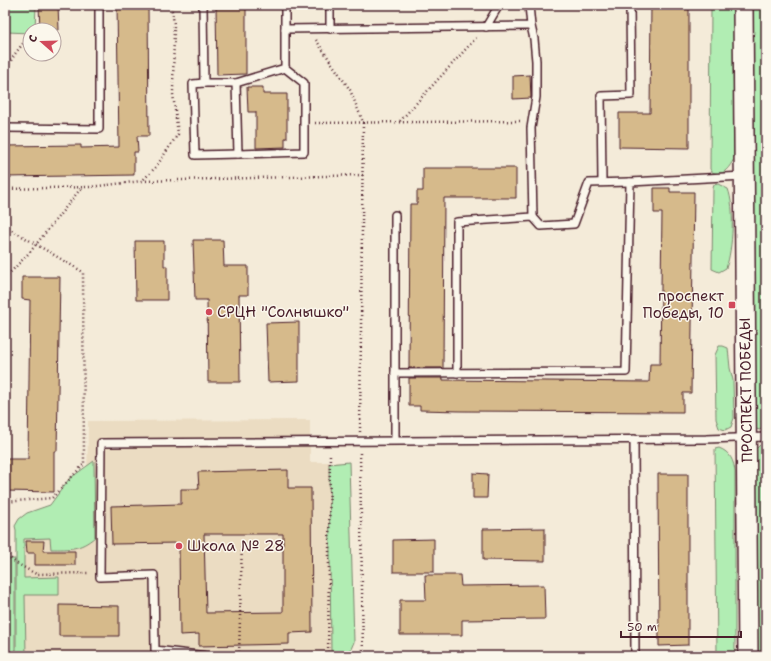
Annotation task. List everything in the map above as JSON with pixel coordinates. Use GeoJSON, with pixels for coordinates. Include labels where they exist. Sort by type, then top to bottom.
{"type":"FeatureCollection","features":[{"type":"Feature","properties":{"kind":"main road","name":"ПРОСПЕКТ ПОБЕДЫ"},"geometry":{"type":"LineString","coordinates":[[743,5],[748,656]]}},
{"type":"Feature","properties":{"kind":"lane"},"geometry":{"type":"LineString","coordinates":[[5,128],[99,129],[99,5]]}},
{"type":"Feature","properties":{"kind":"lane"},"geometry":{"type":"LineString","coordinates":[[203,5],[204,83]]}},
{"type":"Feature","properties":{"kind":"lane"},"geometry":{"type":"LineString","coordinates":[[285,5],[285,68]]}},
{"type":"Feature","properties":{"kind":"lane"},"geometry":{"type":"LineString","coordinates":[[330,5],[330,29]]}},
{"type":"Feature","properties":{"kind":"lane"},"geometry":{"type":"LineString","coordinates":[[486,27],[500,5]]}},
{"type":"Feature","properties":{"kind":"lane"},"geometry":{"type":"LineString","coordinates":[[529,5],[536,61],[536,97],[532,121],[533,217],[541,226],[574,224],[589,183],[744,176]]}},
{"type":"Feature","properties":{"kind":"lane"},"geometry":{"type":"LineString","coordinates":[[602,182],[601,96],[631,95],[630,5]]}},
{"type":"Feature","properties":{"kind":"lane"},"geometry":{"type":"LineString","coordinates":[[285,30],[531,26]]}},
{"type":"Feature","properties":{"kind":"lane"},"geometry":{"type":"LineString","coordinates":[[285,68],[304,83],[304,152],[195,155],[193,84],[236,83],[285,68]]}},
{"type":"Feature","properties":{"kind":"lane"},"geometry":{"type":"LineString","coordinates":[[236,83],[238,154]]}},
{"type":"Feature","properties":{"kind":"lane"},"geometry":{"type":"LineString","coordinates":[[395,373],[626,372],[630,182]]}},
{"type":"Feature","properties":{"kind":"lane"},"geometry":{"type":"LineString","coordinates":[[395,215],[395,440]]}},
{"type":"Feature","properties":{"kind":"lane"},"geometry":{"type":"LineString","coordinates":[[457,373],[457,222],[533,217]]}},
{"type":"Feature","properties":{"kind":"lane"},"geometry":{"type":"LineString","coordinates":[[207,656],[155,650],[154,575],[100,577],[101,443],[766,437]]}},
{"type":"Feature","properties":{"kind":"lane"},"geometry":{"type":"LineString","coordinates":[[634,439],[635,656]]}},
{"type":"Feature","properties":{"kind":"path"},"geometry":{"type":"LineString","coordinates":[[142,181],[156,167],[178,134],[173,94],[174,24],[171,5]]}},
{"type":"Feature","properties":{"kind":"path"},"geometry":{"type":"LineString","coordinates":[[400,122],[486,27]]}},
{"type":"Feature","properties":{"kind":"path"},"geometry":{"type":"LineString","coordinates":[[308,29],[350,90],[363,122],[360,441],[363,656]]}},
{"type":"Feature","properties":{"kind":"path"},"geometry":{"type":"LineString","coordinates":[[5,71],[14,54],[22,44]]}},
{"type":"Feature","properties":{"kind":"path"},"geometry":{"type":"LineString","coordinates":[[304,123],[532,121]]}},
{"type":"Feature","properties":{"kind":"path"},"geometry":{"type":"LineString","coordinates":[[5,189],[83,187],[142,181],[363,175]]}},
{"type":"Feature","properties":{"kind":"path"},"geometry":{"type":"LineString","coordinates":[[5,278],[36,245],[83,187]]}},
{"type":"Feature","properties":{"kind":"path"},"geometry":{"type":"LineString","coordinates":[[5,226],[84,272],[84,464],[52,498],[5,502]]}},
{"type":"Feature","properties":{"kind":"path"},"geometry":{"type":"LineString","coordinates":[[328,656],[330,441]]}},
{"type":"Feature","properties":{"kind":"path"},"geometry":{"type":"LineString","coordinates":[[239,656],[242,540]]}},
{"type":"Feature","properties":{"kind":"path"},"geometry":{"type":"LineString","coordinates":[[5,553],[16,563],[36,574],[100,572]]}},
{"type":"Feature","properties":{"kind":"shaded area","name":"Школа № 28"},"geometry":{"type":"Polygon","coordinates":[[[310,420],[310,462],[340,462],[343,656],[16,656],[16,530],[87,486],[88,421],[310,420]]]}},
{"type":"Feature","properties":{"kind":"green space"},"geometry":{"type":"Polygon","coordinates":[[[8,5],[36,5],[35,22],[22,22],[22,33],[7,32],[8,5]]]}},
{"type":"Feature","properties":{"kind":"green space"},"geometry":{"type":"Polygon","coordinates":[[[711,5],[734,5],[734,159],[722,173],[712,172],[710,169],[711,5]]]}},
{"type":"Feature","properties":{"kind":"green space"},"geometry":{"type":"Polygon","coordinates":[[[753,5],[763,5],[765,420],[763,427],[760,430],[756,429],[754,426],[753,5]]]}},
{"type":"Feature","properties":{"kind":"green space"},"geometry":{"type":"Polygon","coordinates":[[[718,184],[728,189],[732,206],[732,239],[730,250],[726,268],[719,272],[712,269],[713,188],[714,185],[718,184]]]}},
{"type":"Feature","properties":{"kind":"green space"},"geometry":{"type":"Polygon","coordinates":[[[719,346],[728,348],[733,380],[734,418],[731,427],[725,430],[719,428],[716,419],[715,355],[719,346]]]}},
{"type":"Feature","properties":{"kind":"green space"},"geometry":{"type":"Polygon","coordinates":[[[760,445],[765,448],[766,656],[756,656],[756,449],[760,445]]]}},
{"type":"Feature","properties":{"kind":"green space"},"geometry":{"type":"Polygon","coordinates":[[[719,448],[731,457],[735,472],[735,656],[717,656],[715,449],[719,448]]]}},
{"type":"Feature","properties":{"kind":"green space"},"geometry":{"type":"Polygon","coordinates":[[[94,461],[95,537],[79,547],[63,549],[51,549],[50,538],[24,539],[24,578],[59,577],[59,595],[25,595],[26,656],[16,656],[15,526],[19,519],[27,513],[50,505],[69,479],[94,461]]]}},
{"type":"Feature","properties":{"kind":"green space"},"geometry":{"type":"Polygon","coordinates":[[[349,462],[354,642],[351,649],[344,653],[331,651],[329,464],[349,462]]]}},
{"type":"Feature","properties":{"kind":"green space"},"geometry":{"type":"Polygon","coordinates":[[[5,559],[15,559],[15,656],[5,656],[5,559]]]}},
{"type":"Feature","properties":{"kind":"building"},"geometry":{"type":"Polygon","coordinates":[[[39,5],[58,5],[59,22],[40,22],[39,5]]]}},
{"type":"Feature","properties":{"kind":"building"},"geometry":{"type":"Polygon","coordinates":[[[117,5],[148,5],[149,136],[137,136],[138,152],[134,152],[134,175],[5,177],[5,146],[81,145],[81,148],[119,147],[117,5]]]}},
{"type":"Feature","properties":{"kind":"building"},"geometry":{"type":"Polygon","coordinates":[[[216,5],[246,5],[246,74],[217,75],[216,5]]]}},
{"type":"Feature","properties":{"kind":"building"},"geometry":{"type":"Polygon","coordinates":[[[651,5],[689,5],[689,148],[619,147],[619,113],[650,113],[651,5]]]}},
{"type":"Feature","properties":{"kind":"building"},"geometry":{"type":"Polygon","coordinates":[[[530,75],[531,98],[513,99],[513,76],[530,75]]]}},
{"type":"Feature","properties":{"kind":"building"},"geometry":{"type":"Polygon","coordinates":[[[247,87],[263,87],[263,94],[287,94],[287,138],[285,138],[285,147],[256,148],[256,112],[248,112],[247,87]]]}},
{"type":"Feature","properties":{"kind":"building"},"geometry":{"type":"Polygon","coordinates":[[[423,168],[516,168],[516,198],[444,198],[443,368],[409,368],[410,204],[417,204],[417,191],[423,191],[423,168]]]}},
{"type":"Feature","properties":{"kind":"building"},"geometry":{"type":"Polygon","coordinates":[[[654,188],[670,188],[670,192],[694,192],[691,393],[683,393],[683,412],[460,411],[420,410],[420,406],[409,406],[409,378],[443,378],[443,380],[649,382],[650,364],[660,364],[662,213],[654,213],[654,188]]]}},
{"type":"Feature","properties":{"kind":"building"},"geometry":{"type":"Polygon","coordinates":[[[193,240],[223,240],[224,266],[248,266],[248,295],[239,295],[240,382],[208,382],[207,300],[195,300],[193,240]]]}},
{"type":"Feature","properties":{"kind":"building"},"geometry":{"type":"Polygon","coordinates":[[[135,241],[164,241],[164,266],[167,266],[167,300],[136,300],[135,241]]]}},
{"type":"Feature","properties":{"kind":"building"},"geometry":{"type":"Polygon","coordinates":[[[22,277],[60,277],[57,451],[54,451],[54,492],[5,491],[5,459],[28,459],[30,300],[22,299],[22,277]]]}},
{"type":"Feature","properties":{"kind":"building"},"geometry":{"type":"Polygon","coordinates":[[[299,322],[299,381],[268,382],[266,323],[299,322]]]}},
{"type":"Feature","properties":{"kind":"building"},"geometry":{"type":"Polygon","coordinates":[[[288,470],[288,488],[311,488],[312,632],[289,633],[289,644],[199,646],[199,634],[180,635],[179,543],[112,544],[111,506],[181,504],[181,489],[199,489],[198,472],[288,470]],[[204,534],[206,613],[283,612],[283,534],[204,534]]]}},
{"type":"Feature","properties":{"kind":"building"},"geometry":{"type":"Polygon","coordinates":[[[473,473],[488,474],[487,498],[473,498],[473,473]]]}},
{"type":"Feature","properties":{"kind":"building"},"geometry":{"type":"Polygon","coordinates":[[[658,474],[688,474],[688,645],[659,646],[658,474]]]}},
{"type":"Feature","properties":{"kind":"building"},"geometry":{"type":"Polygon","coordinates":[[[545,528],[545,561],[483,560],[483,529],[545,528]]]}},
{"type":"Feature","properties":{"kind":"building"},"geometry":{"type":"Polygon","coordinates":[[[434,539],[434,572],[393,572],[393,540],[434,539]]]}},
{"type":"Feature","properties":{"kind":"building"},"geometry":{"type":"Polygon","coordinates":[[[26,541],[44,541],[43,551],[75,551],[75,565],[35,565],[35,553],[27,553],[26,541]]]}},
{"type":"Feature","properties":{"kind":"building"},"geometry":{"type":"Polygon","coordinates":[[[425,575],[460,575],[461,586],[544,585],[545,619],[462,620],[462,635],[400,635],[400,600],[426,600],[425,575]]]}},
{"type":"Feature","properties":{"kind":"building"},"geometry":{"type":"Polygon","coordinates":[[[59,605],[119,606],[119,636],[59,636],[59,605]]]}},
{"type":"Feature","properties":{"kind":"place","name":"проспект Победы, 10"},"geometry":{"type":"Point","coordinates":[732,305]}},
{"type":"Feature","properties":{"kind":"place","name":"СРЦН \"Солнышко\""},"geometry":{"type":"Point","coordinates":[209,312]}},
{"type":"Feature","properties":{"kind":"place","name":"Школа № 28"},"geometry":{"type":"Point","coordinates":[179,546]}}]}
